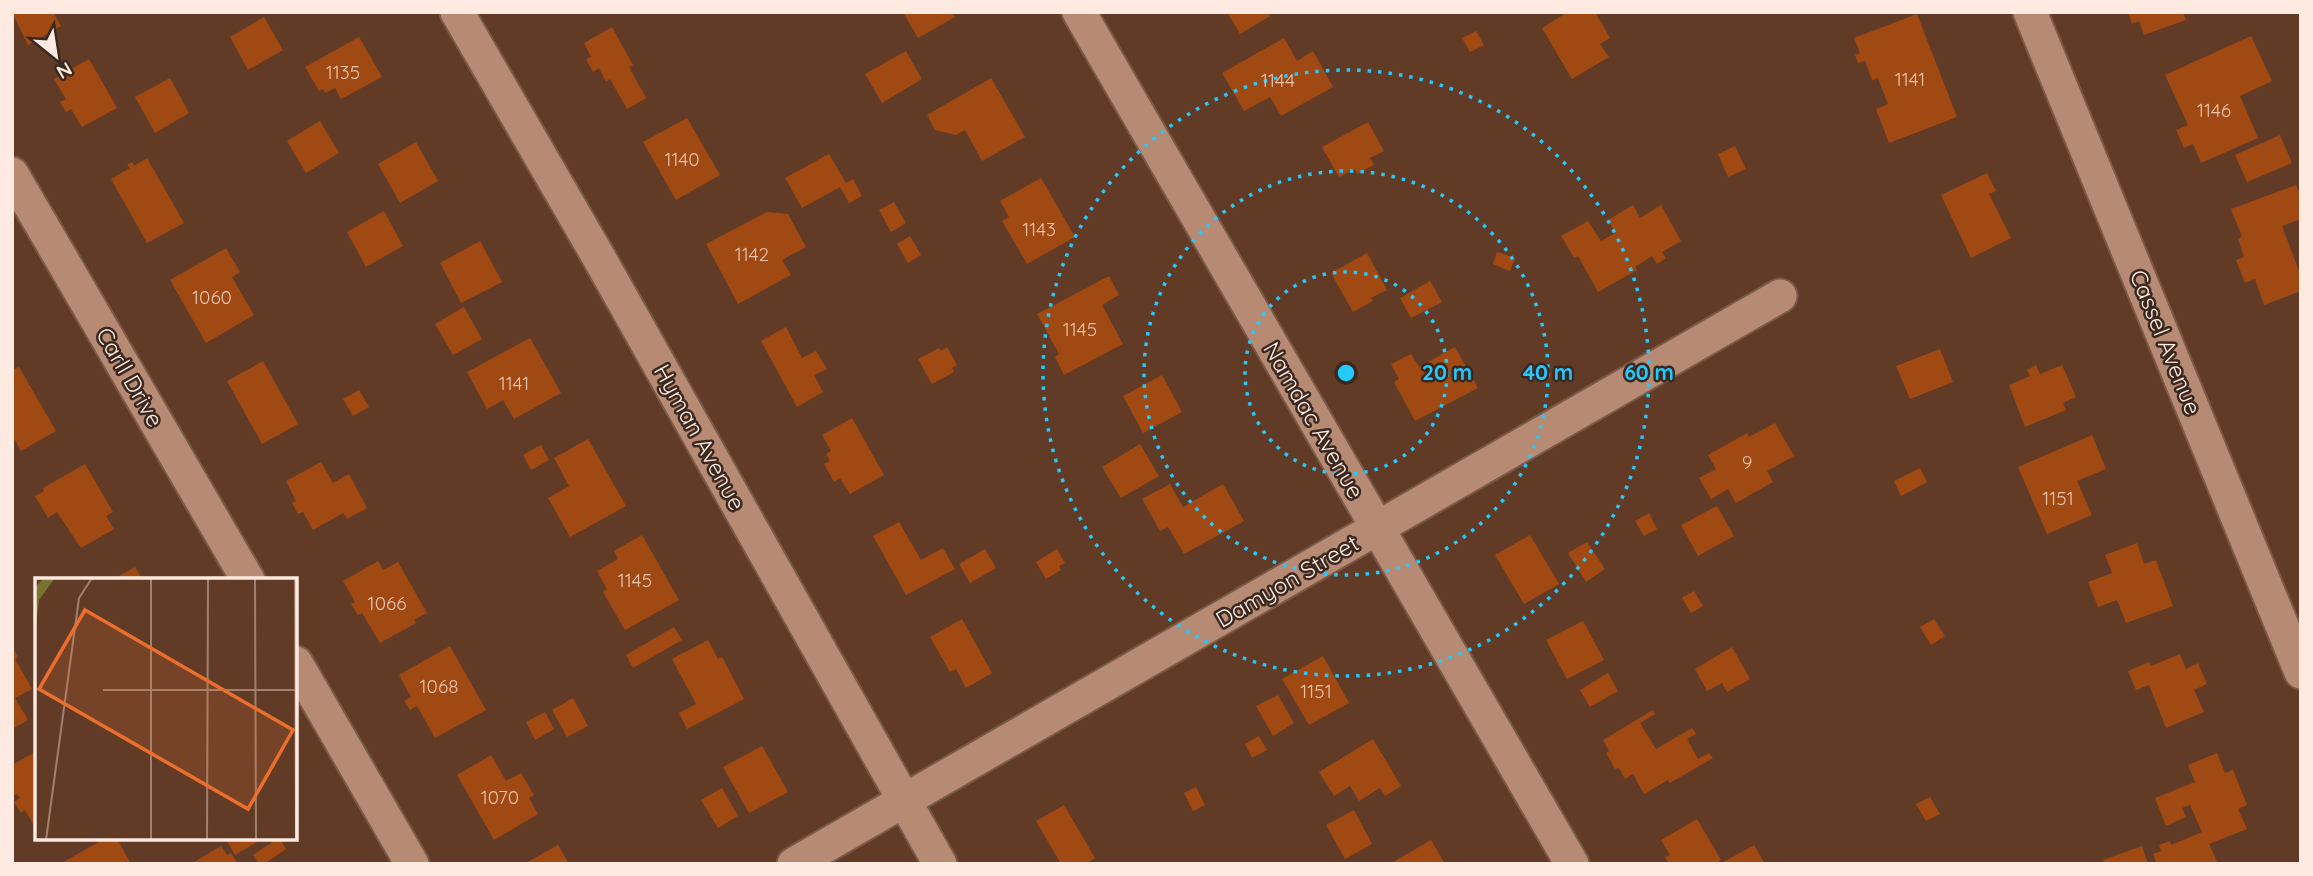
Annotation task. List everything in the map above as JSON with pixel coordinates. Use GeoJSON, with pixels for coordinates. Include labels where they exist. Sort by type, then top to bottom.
{"type":"FeatureCollection","features":[{"type":"Feature","properties":{"kind":"street","name":"Hyman Avenue"},"geometry":{"type":"LineString","coordinates":[[457,12],[598,256],[940,864]]}},
{"type":"Feature","properties":{"kind":"street","name":"Namdac Avenue"},"geometry":{"type":"LineString","coordinates":[[1079,12],[1572,864]]}},
{"type":"Feature","properties":{"kind":"street","name":"Cassel Avenue"},"geometry":{"type":"LineString","coordinates":[[2030,12],[2301,672]]}},
{"type":"Feature","properties":{"kind":"street","name":"Carll Drive"},"geometry":{"type":"LineString","coordinates":[[12,174],[247,578]]}},
{"type":"Feature","properties":{"kind":"street","name":"Damyon Street"},"geometry":{"type":"LineString","coordinates":[[794,864],[1780,296]]}},
{"type":"Feature","properties":{"kind":"street"},"geometry":{"type":"LineString","coordinates":[[298,666],[412,864]]}},
{"type":"Feature","properties":{"kind":"building"},"geometry":{"type":"Polygon","coordinates":[[[12,12],[53,12],[61,26],[28,45],[12,12]]]}},
{"type":"Feature","properties":{"kind":"building"},"geometry":{"type":"Polygon","coordinates":[[[903,12],[952,12],[955,17],[918,38],[903,12]]]}},
{"type":"Feature","properties":{"kind":"building"},"geometry":{"type":"Polygon","coordinates":[[[1227,12],[1268,12],[1270,16],[1240,34],[1227,12]]]}},
{"type":"Feature","properties":{"kind":"building"},"geometry":{"type":"Polygon","coordinates":[[[1568,12],[1595,12],[1610,38],[1600,44],[1609,57],[1572,79],[1542,28],[1568,12]]]}},
{"type":"Feature","properties":{"kind":"building"},"geometry":{"type":"Polygon","coordinates":[[[2128,12],[2183,12],[2186,20],[2144,35],[2139,21],[2132,24],[2128,12]]]}},
{"type":"Feature","properties":{"kind":"building"},"geometry":{"type":"Polygon","coordinates":[[[1917,14],[1957,117],[1889,143],[1876,109],[1888,104],[1878,78],[1872,80],[1865,61],[1858,63],[1855,55],[1860,53],[1854,38],[1917,14]]]}},
{"type":"Feature","properties":{"kind":"building"},"geometry":{"type":"Polygon","coordinates":[[[264,17],[283,50],[248,70],[230,37],[264,17]]]}},
{"type":"Feature","properties":{"kind":"building"},"geometry":{"type":"Polygon","coordinates":[[[612,27],[633,65],[629,67],[646,98],[627,109],[610,79],[606,82],[599,68],[593,72],[586,59],[591,57],[584,43],[612,27]]]}},
{"type":"Feature","properties":{"kind":"building"},"geometry":{"type":"Polygon","coordinates":[[[1476,31],[1484,45],[1470,52],[1462,38],[1476,31]]]}},
{"type":"Feature","properties":{"kind":"building"},"geometry":{"type":"Polygon","coordinates":[[[2251,36],[2272,81],[2240,96],[2258,138],[2201,163],[2193,144],[2184,148],[2176,130],[2188,125],[2165,75],[2251,36]]]}},
{"type":"Feature","properties":{"kind":"building"},"geometry":{"type":"Polygon","coordinates":[[[359,37],[382,77],[341,99],[335,88],[325,93],[323,89],[319,91],[305,67],[359,37]]]}},
{"type":"Feature","properties":{"kind":"building"},"geometry":{"type":"Polygon","coordinates":[[[1284,38],[1297,61],[1313,51],[1333,87],[1281,116],[1270,97],[1244,111],[1222,73],[1284,38]]]}},
{"type":"Feature","properties":{"kind":"building"},"geometry":{"type":"Polygon","coordinates":[[[906,51],[922,79],[882,103],[865,74],[906,51]]]}},
{"type":"Feature","properties":{"kind":"building"},"geometry":{"type":"Polygon","coordinates":[[[89,59],[117,108],[82,127],[71,109],[66,112],[60,102],[66,99],[54,79],[89,59]]]}},
{"type":"Feature","properties":{"kind":"building"},"geometry":{"type":"Polygon","coordinates":[[[170,78],[189,113],[155,133],[135,97],[170,78]]]}},
{"type":"Feature","properties":{"kind":"building"},"geometry":{"type":"Polygon","coordinates":[[[991,78],[1025,137],[982,161],[965,130],[956,135],[935,130],[927,115],[991,78]]]}},
{"type":"Feature","properties":{"kind":"building"},"geometry":{"type":"Polygon","coordinates":[[[687,118],[720,175],[676,200],[643,142],[687,118]]]}},
{"type":"Feature","properties":{"kind":"building"},"geometry":{"type":"Polygon","coordinates":[[[320,121],[339,153],[306,173],[287,141],[320,121]]]}},
{"type":"Feature","properties":{"kind":"building"},"geometry":{"type":"Polygon","coordinates":[[[1368,122],[1384,151],[1370,158],[1374,165],[1357,174],[1355,169],[1339,177],[1322,147],[1368,122]]]}},
{"type":"Feature","properties":{"kind":"building"},"geometry":{"type":"Polygon","coordinates":[[[2280,135],[2292,163],[2247,182],[2235,155],[2280,135]]]}},
{"type":"Feature","properties":{"kind":"building"},"geometry":{"type":"Polygon","coordinates":[[[416,142],[438,181],[400,203],[378,164],[416,142]]]}},
{"type":"Feature","properties":{"kind":"building"},"geometry":{"type":"Polygon","coordinates":[[[1735,146],[1746,169],[1728,177],[1718,154],[1735,146]]]}},
{"type":"Feature","properties":{"kind":"building"},"geometry":{"type":"Polygon","coordinates":[[[829,154],[846,183],[853,179],[862,196],[849,203],[840,187],[802,208],[785,178],[829,154]]]}},
{"type":"Feature","properties":{"kind":"building"},"geometry":{"type":"Polygon","coordinates":[[[147,158],[184,223],[147,243],[111,179],[130,168],[127,165],[132,162],[134,166],[147,158]]]}},
{"type":"Feature","properties":{"kind":"building"},"geometry":{"type":"Polygon","coordinates":[[[1987,173],[1996,191],[1989,194],[2011,238],[1971,258],[1941,195],[1987,173]]]}},
{"type":"Feature","properties":{"kind":"building"},"geometry":{"type":"Polygon","coordinates":[[[1041,178],[1075,237],[1027,264],[1002,221],[1009,217],[1000,201],[1041,178]]]}},
{"type":"Feature","properties":{"kind":"building"},"geometry":{"type":"Polygon","coordinates":[[[2296,185],[2301,196],[2301,219],[2282,226],[2301,276],[2301,291],[2264,305],[2255,279],[2245,283],[2236,260],[2244,257],[2238,239],[2242,237],[2231,209],[2296,185]]]}},
{"type":"Feature","properties":{"kind":"building"},"geometry":{"type":"Polygon","coordinates":[[[894,202],[906,223],[891,232],[879,210],[894,202]]]}},
{"type":"Feature","properties":{"kind":"building"},"geometry":{"type":"Polygon","coordinates":[[[1633,205],[1640,218],[1661,205],[1681,241],[1662,252],[1666,258],[1657,264],[1652,256],[1635,267],[1637,270],[1598,292],[1578,256],[1574,258],[1561,236],[1588,221],[1601,241],[1615,233],[1608,220],[1633,205]]]}},
{"type":"Feature","properties":{"kind":"building"},"geometry":{"type":"Polygon","coordinates":[[[384,211],[403,246],[366,267],[347,232],[384,211]]]}},
{"type":"Feature","properties":{"kind":"building"},"geometry":{"type":"Polygon","coordinates":[[[767,212],[788,214],[806,247],[782,260],[791,275],[738,304],[706,244],[767,212]]]}},
{"type":"Feature","properties":{"kind":"building"},"geometry":{"type":"Polygon","coordinates":[[[910,236],[921,255],[908,263],[897,244],[910,236]]]}},
{"type":"Feature","properties":{"kind":"building"},"geometry":{"type":"Polygon","coordinates":[[[480,241],[502,282],[461,303],[440,263],[480,241]]]}},
{"type":"Feature","properties":{"kind":"building"},"geometry":{"type":"Polygon","coordinates":[[[226,248],[240,272],[232,277],[254,315],[206,343],[170,280],[226,248]]]}},
{"type":"Feature","properties":{"kind":"building"},"geometry":{"type":"Polygon","coordinates":[[[1497,252],[1515,258],[1510,271],[1493,264],[1497,252]]]}},
{"type":"Feature","properties":{"kind":"building"},"geometry":{"type":"Polygon","coordinates":[[[1367,253],[1387,290],[1353,312],[1331,273],[1367,253]]]}},
{"type":"Feature","properties":{"kind":"building"},"geometry":{"type":"Polygon","coordinates":[[[1109,276],[1119,295],[1102,305],[1123,344],[1064,375],[1055,357],[1059,354],[1037,314],[1109,276]]]}},
{"type":"Feature","properties":{"kind":"building"},"geometry":{"type":"Polygon","coordinates":[[[1430,281],[1442,302],[1411,318],[1400,298],[1430,281]]]}},
{"type":"Feature","properties":{"kind":"building"},"geometry":{"type":"Polygon","coordinates":[[[464,307],[482,339],[453,355],[435,324],[464,307]]]}},
{"type":"Feature","properties":{"kind":"building"},"geometry":{"type":"Polygon","coordinates":[[[786,327],[802,358],[816,351],[827,369],[814,375],[823,392],[797,407],[761,341],[786,327]]]}},
{"type":"Feature","properties":{"kind":"building"},"geometry":{"type":"Polygon","coordinates":[[[530,338],[561,393],[514,419],[503,400],[487,409],[467,372],[530,338]]]}},
{"type":"Feature","properties":{"kind":"building"},"geometry":{"type":"Polygon","coordinates":[[[947,347],[957,365],[952,368],[954,372],[932,384],[918,359],[939,348],[941,351],[947,347]]]}},
{"type":"Feature","properties":{"kind":"building"},"geometry":{"type":"Polygon","coordinates":[[[1455,347],[1478,388],[1415,421],[1394,382],[1399,379],[1391,364],[1411,354],[1419,367],[1455,347]]]}},
{"type":"Feature","properties":{"kind":"building"},"geometry":{"type":"Polygon","coordinates":[[[1940,349],[1953,382],[1910,399],[1896,366],[1940,349]]]}},
{"type":"Feature","properties":{"kind":"building"},"geometry":{"type":"Polygon","coordinates":[[[263,361],[298,424],[262,444],[227,381],[263,361]]]}},
{"type":"Feature","properties":{"kind":"building"},"geometry":{"type":"Polygon","coordinates":[[[2036,365],[2040,374],[2062,365],[2076,397],[2063,403],[2066,410],[2025,427],[2009,385],[2030,376],[2027,370],[2036,365]]]}},
{"type":"Feature","properties":{"kind":"building"},"geometry":{"type":"Polygon","coordinates":[[[19,367],[56,431],[21,451],[12,435],[12,370],[19,367]]]}},
{"type":"Feature","properties":{"kind":"building"},"geometry":{"type":"Polygon","coordinates":[[[1162,375],[1182,412],[1143,433],[1123,396],[1162,375]]]}},
{"type":"Feature","properties":{"kind":"building"},"geometry":{"type":"Polygon","coordinates":[[[359,390],[369,407],[353,416],[343,399],[359,390]]]}},
{"type":"Feature","properties":{"kind":"building"},"geometry":{"type":"Polygon","coordinates":[[[852,418],[884,475],[850,494],[840,478],[834,482],[824,464],[830,461],[826,454],[831,451],[822,435],[852,418]]]}},
{"type":"Feature","properties":{"kind":"building"},"geometry":{"type":"Polygon","coordinates":[[[1775,423],[1794,456],[1767,471],[1773,482],[1736,503],[1728,489],[1711,499],[1699,478],[1716,469],[1708,455],[1747,433],[1749,437],[1775,423]]]}},
{"type":"Feature","properties":{"kind":"building"},"geometry":{"type":"Polygon","coordinates":[[[2092,435],[2106,469],[2077,481],[2092,515],[2047,534],[2018,467],[2092,435]]]}},
{"type":"Feature","properties":{"kind":"building"},"geometry":{"type":"Polygon","coordinates":[[[588,439],[626,506],[570,537],[548,498],[569,486],[554,458],[588,439]]]}},
{"type":"Feature","properties":{"kind":"building"},"geometry":{"type":"Polygon","coordinates":[[[1140,444],[1159,476],[1121,498],[1102,467],[1140,444]]]}},
{"type":"Feature","properties":{"kind":"building"},"geometry":{"type":"Polygon","coordinates":[[[541,445],[549,460],[531,470],[523,455],[541,445]]]}},
{"type":"Feature","properties":{"kind":"building"},"geometry":{"type":"Polygon","coordinates":[[[321,462],[333,483],[349,474],[367,508],[347,519],[343,513],[313,530],[303,512],[298,514],[292,503],[296,501],[286,481],[321,462]]]}},
{"type":"Feature","properties":{"kind":"building"},"geometry":{"type":"Polygon","coordinates":[[[85,464],[113,512],[106,516],[114,529],[81,548],[57,512],[48,518],[35,496],[44,491],[43,488],[85,464]]]}},
{"type":"Feature","properties":{"kind":"building"},"geometry":{"type":"Polygon","coordinates":[[[1920,468],[1927,482],[1901,496],[1894,481],[1920,468]]]}},
{"type":"Feature","properties":{"kind":"building"},"geometry":{"type":"Polygon","coordinates":[[[1170,484],[1183,507],[1223,484],[1244,521],[1184,554],[1168,527],[1160,531],[1142,499],[1170,484]]]}},
{"type":"Feature","properties":{"kind":"building"},"geometry":{"type":"Polygon","coordinates":[[[1717,506],[1734,536],[1698,556],[1681,525],[1717,506]]]}},
{"type":"Feature","properties":{"kind":"building"},"geometry":{"type":"Polygon","coordinates":[[[1649,513],[1657,529],[1644,536],[1635,521],[1649,513]]]}},
{"type":"Feature","properties":{"kind":"building"},"geometry":{"type":"Polygon","coordinates":[[[899,522],[921,560],[943,548],[955,569],[906,595],[873,536],[899,522]]]}},
{"type":"Feature","properties":{"kind":"building"},"geometry":{"type":"Polygon","coordinates":[[[642,535],[679,600],[625,630],[603,592],[607,589],[597,571],[618,559],[614,551],[642,535]]]}},
{"type":"Feature","properties":{"kind":"building"},"geometry":{"type":"Polygon","coordinates":[[[1530,535],[1559,584],[1524,604],[1495,555],[1530,535]]]}},
{"type":"Feature","properties":{"kind":"building"},"geometry":{"type":"Polygon","coordinates":[[[1587,542],[1605,569],[1586,582],[1568,553],[1587,542]]]}},
{"type":"Feature","properties":{"kind":"building"},"geometry":{"type":"Polygon","coordinates":[[[2137,543],[2144,564],[2156,560],[2173,606],[2126,623],[2117,600],[2098,607],[2088,582],[2112,573],[2105,555],[2137,543]]]}},
{"type":"Feature","properties":{"kind":"building"},"geometry":{"type":"Polygon","coordinates":[[[985,549],[996,568],[970,583],[959,564],[985,549]]]}},
{"type":"Feature","properties":{"kind":"building"},"geometry":{"type":"Polygon","coordinates":[[[1057,549],[1065,563],[1059,566],[1061,570],[1046,579],[1036,562],[1057,549]]]}},
{"type":"Feature","properties":{"kind":"building"},"geometry":{"type":"Polygon","coordinates":[[[378,561],[383,570],[398,562],[427,613],[414,620],[416,623],[380,643],[362,613],[358,615],[351,604],[355,602],[343,581],[378,561]]]}},
{"type":"Feature","properties":{"kind":"building"},"geometry":{"type":"Polygon","coordinates":[[[135,567],[142,578],[116,578],[135,567]]]}},
{"type":"Feature","properties":{"kind":"building"},"geometry":{"type":"Polygon","coordinates":[[[1694,591],[1703,606],[1691,613],[1682,598],[1694,591]]]}},
{"type":"Feature","properties":{"kind":"building"},"geometry":{"type":"Polygon","coordinates":[[[962,619],[992,673],[966,688],[956,669],[950,672],[930,637],[962,619]]]}},
{"type":"Feature","properties":{"kind":"building"},"geometry":{"type":"Polygon","coordinates":[[[1934,619],[1945,636],[1931,645],[1920,627],[1934,619]]]}},
{"type":"Feature","properties":{"kind":"building"},"geometry":{"type":"Polygon","coordinates":[[[1583,621],[1604,660],[1567,679],[1546,640],[1583,621]]]}},
{"type":"Feature","properties":{"kind":"building"},"geometry":{"type":"Polygon","coordinates":[[[674,627],[682,640],[633,668],[626,655],[674,627]]]}},
{"type":"Feature","properties":{"kind":"building"},"geometry":{"type":"Polygon","coordinates":[[[708,640],[718,659],[722,657],[744,699],[687,729],[679,713],[696,704],[672,659],[708,640]]]}},
{"type":"Feature","properties":{"kind":"building"},"geometry":{"type":"Polygon","coordinates":[[[450,646],[486,710],[435,738],[417,706],[410,710],[404,701],[411,697],[399,675],[450,646]]]}},
{"type":"Feature","properties":{"kind":"building"},"geometry":{"type":"Polygon","coordinates":[[[12,647],[18,657],[15,659],[32,689],[15,698],[28,720],[12,729],[12,647]]]}},
{"type":"Feature","properties":{"kind":"building"},"geometry":{"type":"Polygon","coordinates":[[[1732,647],[1750,679],[1727,692],[1722,683],[1707,691],[1695,669],[1732,647]]]}},
{"type":"Feature","properties":{"kind":"building"},"geometry":{"type":"Polygon","coordinates":[[[2180,654],[2186,669],[2198,663],[2207,684],[2194,690],[2204,712],[2166,728],[2149,685],[2136,690],[2128,671],[2149,662],[2151,666],[2180,654]]]}},
{"type":"Feature","properties":{"kind":"building"},"geometry":{"type":"Polygon","coordinates":[[[1323,656],[1349,703],[1309,725],[1282,679],[1323,656]]]}},
{"type":"Feature","properties":{"kind":"building"},"geometry":{"type":"Polygon","coordinates":[[[1608,673],[1618,691],[1590,707],[1580,690],[1608,673]]]}},
{"type":"Feature","properties":{"kind":"building"},"geometry":{"type":"Polygon","coordinates":[[[1278,695],[1294,723],[1273,736],[1256,706],[1278,695]]]}},
{"type":"Feature","properties":{"kind":"building"},"geometry":{"type":"Polygon","coordinates":[[[573,698],[588,726],[567,737],[552,710],[573,698]]]}},
{"type":"Feature","properties":{"kind":"building"},"geometry":{"type":"Polygon","coordinates":[[[1653,710],[1655,714],[1640,723],[1656,749],[1692,728],[1696,734],[1687,739],[1698,759],[1709,753],[1713,758],[1670,783],[1668,780],[1644,794],[1633,774],[1625,779],[1619,768],[1615,769],[1606,753],[1609,751],[1603,740],[1653,710]]]}},
{"type":"Feature","properties":{"kind":"building"},"geometry":{"type":"Polygon","coordinates":[[[545,712],[554,729],[535,740],[526,722],[545,712]]]}},
{"type":"Feature","properties":{"kind":"building"},"geometry":{"type":"Polygon","coordinates":[[[1259,736],[1267,750],[1252,758],[1245,744],[1259,736]]]}},
{"type":"Feature","properties":{"kind":"building"},"geometry":{"type":"Polygon","coordinates":[[[1373,739],[1401,786],[1385,796],[1380,788],[1359,801],[1350,786],[1334,796],[1319,772],[1373,739]]]}},
{"type":"Feature","properties":{"kind":"building"},"geometry":{"type":"Polygon","coordinates":[[[762,746],[788,792],[749,813],[723,767],[762,746]]]}},
{"type":"Feature","properties":{"kind":"building"},"geometry":{"type":"Polygon","coordinates":[[[35,752],[35,828],[25,810],[21,813],[14,802],[20,798],[17,794],[12,796],[12,765],[35,752]]]}},
{"type":"Feature","properties":{"kind":"building"},"geometry":{"type":"Polygon","coordinates":[[[2217,753],[2225,773],[2233,770],[2247,805],[2238,809],[2247,829],[2209,844],[2218,864],[2157,864],[2153,854],[2161,851],[2159,845],[2170,841],[2171,845],[2202,832],[2190,805],[2182,808],[2186,817],[2166,826],[2155,798],[2195,782],[2188,765],[2217,753]]]}},
{"type":"Feature","properties":{"kind":"building"},"geometry":{"type":"Polygon","coordinates":[[[491,755],[506,781],[521,773],[534,795],[529,798],[538,814],[494,840],[457,775],[491,755]]]}},
{"type":"Feature","properties":{"kind":"building"},"geometry":{"type":"Polygon","coordinates":[[[1196,787],[1205,805],[1193,811],[1184,793],[1196,787]]]}},
{"type":"Feature","properties":{"kind":"building"},"geometry":{"type":"Polygon","coordinates":[[[722,788],[738,816],[718,828],[701,800],[722,788]]]}},
{"type":"Feature","properties":{"kind":"building"},"geometry":{"type":"Polygon","coordinates":[[[1930,797],[1940,814],[1926,821],[1916,804],[1930,797]]]}},
{"type":"Feature","properties":{"kind":"building"},"geometry":{"type":"Polygon","coordinates":[[[1064,805],[1095,858],[1086,864],[1061,864],[1036,821],[1064,805]]]}},
{"type":"Feature","properties":{"kind":"building"},"geometry":{"type":"Polygon","coordinates":[[[1354,810],[1372,844],[1345,859],[1326,825],[1354,810]]]}},
{"type":"Feature","properties":{"kind":"building"},"geometry":{"type":"Polygon","coordinates":[[[1697,819],[1721,860],[1716,864],[1669,864],[1665,857],[1670,855],[1661,840],[1697,819]]]}},
{"type":"Feature","properties":{"kind":"building"},"geometry":{"type":"Polygon","coordinates":[[[1431,840],[1445,864],[1396,864],[1395,861],[1431,840]]]}},
{"type":"Feature","properties":{"kind":"building"},"geometry":{"type":"Polygon","coordinates":[[[100,841],[118,841],[131,864],[60,864],[100,841]]]}},
{"type":"Feature","properties":{"kind":"building"},"geometry":{"type":"Polygon","coordinates":[[[227,841],[259,841],[235,855],[227,841]]]}},
{"type":"Feature","properties":{"kind":"building"},"geometry":{"type":"Polygon","coordinates":[[[274,841],[281,841],[286,849],[264,864],[259,864],[253,855],[274,841]]]}},
{"type":"Feature","properties":{"kind":"building"},"geometry":{"type":"Polygon","coordinates":[[[558,845],[568,862],[524,864],[558,845]]]}},
{"type":"Feature","properties":{"kind":"building"},"geometry":{"type":"Polygon","coordinates":[[[1754,845],[1765,864],[1720,864],[1754,845]]]}},
{"type":"Feature","properties":{"kind":"building"},"geometry":{"type":"Polygon","coordinates":[[[221,846],[227,855],[231,853],[238,864],[191,864],[221,846]]]}},
{"type":"Feature","properties":{"kind":"building"},"geometry":{"type":"Polygon","coordinates":[[[2142,846],[2148,864],[2105,864],[2103,860],[2142,846]]]}}]}
